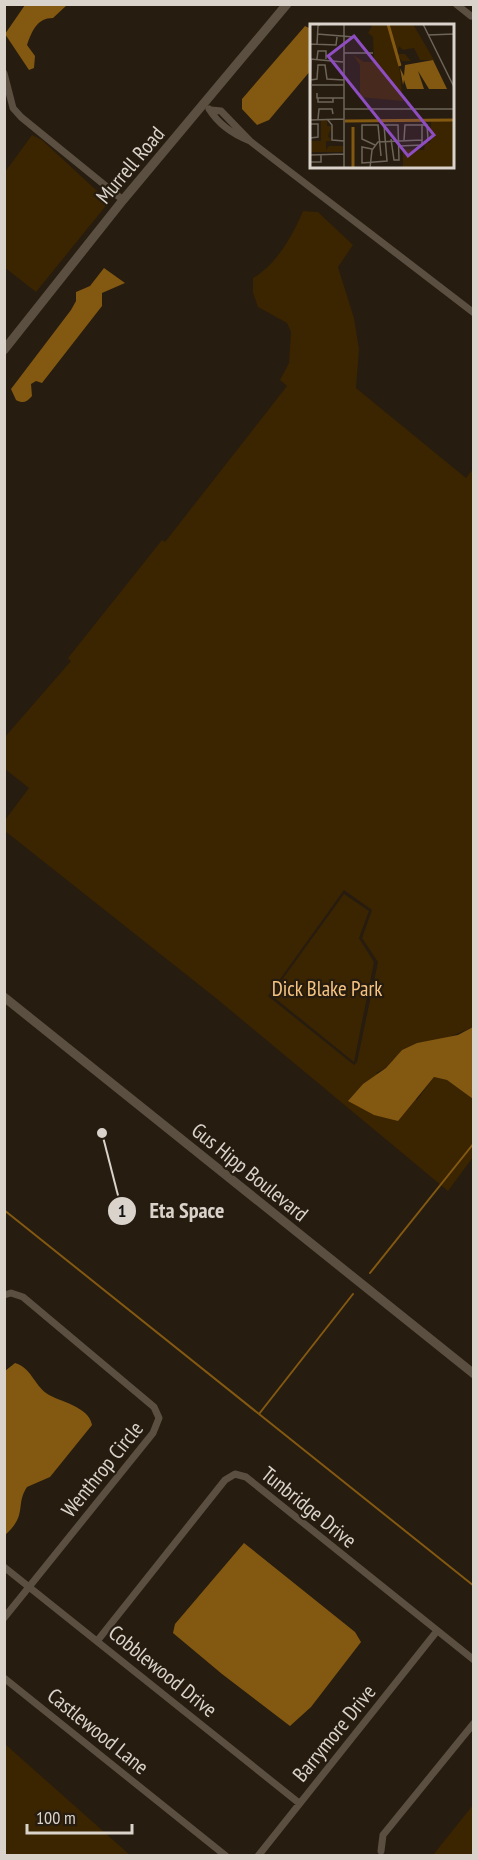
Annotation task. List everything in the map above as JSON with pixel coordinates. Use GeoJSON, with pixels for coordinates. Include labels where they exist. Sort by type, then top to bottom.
{"type":"FeatureCollection","features":[{"type":"Feature","properties":{"kind":"street","name":"Murrell Road"},"geometry":{"type":"LineString","coordinates":[[4,350],[123,200],[208,107],[287,4]]}},
{"type":"Feature","properties":{"kind":"street"},"geometry":{"type":"LineString","coordinates":[[456,4],[471,16]]}},
{"type":"Feature","properties":{"kind":"street"},"geometry":{"type":"LineString","coordinates":[[4,74],[13,108],[123,200]]}},
{"type":"Feature","properties":{"kind":"street"},"geometry":{"type":"LineString","coordinates":[[208,107],[214,119],[234,135],[250,141]]}},
{"type":"Feature","properties":{"kind":"street"},"geometry":{"type":"LineString","coordinates":[[208,107],[224,113],[250,141],[474,313]]}},
{"type":"Feature","properties":{"kind":"street"},"geometry":{"type":"LineString","coordinates":[[4,113],[13,108]]}},
{"type":"Feature","properties":{"kind":"street","name":"Gus Hipp Boulevard"},"geometry":{"type":"LineString","coordinates":[[4,997],[474,1374]]}},
{"type":"Feature","properties":{"kind":"street","name":"Wenthrop Circle"},"geometry":{"type":"LineString","coordinates":[[4,1295],[11,1293],[23,1297],[154,1407],[159,1418],[153,1433],[29,1586]]}},
{"type":"Feature","properties":{"kind":"street","name":"Tunbridge Drive"},"geometry":{"type":"LineString","coordinates":[[98,1640],[225,1480],[235,1474],[246,1477],[474,1660]]}},
{"type":"Feature","properties":{"kind":"street","name":"Cobblewood Drive"},"geometry":{"type":"LineString","coordinates":[[4,1567],[300,1803]]}},
{"type":"Feature","properties":{"kind":"street"},"geometry":{"type":"LineString","coordinates":[[4,1618],[29,1586]]}},
{"type":"Feature","properties":{"kind":"street","name":"Barrymore Drive"},"geometry":{"type":"LineString","coordinates":[[258,1856],[437,1631]]}},
{"type":"Feature","properties":{"kind":"street","name":"Castlewood Lane"},"geometry":{"type":"LineString","coordinates":[[4,1678],[226,1856]]}},
{"type":"Feature","properties":{"kind":"street"},"geometry":{"type":"LineString","coordinates":[[381,1851],[383,1835],[474,1723]]}},
{"type":"Feature","properties":{"kind":"green space"},"geometry":{"type":"Polygon","coordinates":[[[32,135],[42,140],[109,202],[36,292],[4,267],[5,172],[32,135]]]}},
{"type":"Feature","properties":{"kind":"green space"},"geometry":{"type":"Polygon","coordinates":[[[303,211],[318,212],[353,245],[338,267],[354,318],[359,349],[356,388],[466,478],[473,469],[473,1027],[440,1041],[417,1043],[402,1050],[386,1068],[376,1073],[417,1100],[434,1077],[447,1080],[473,1099],[473,1157],[448,1191],[217,999],[5,831],[5,820],[29,788],[5,769],[4,738],[71,661],[68,658],[162,540],[165,542],[287,386],[280,380],[289,363],[291,332],[287,323],[258,307],[253,293],[253,278],[276,257],[303,211]],[[344,890],[268,996],[354,1065],[357,1062],[378,962],[362,938],[372,910],[344,890]]]}},
{"type":"Feature","properties":{"kind":"green space","name":"Dick Blake Park"},"geometry":{"type":"Polygon","coordinates":[[[344,894],[369,911],[359,938],[374,962],[354,1062],[271,995],[344,894]]]}},
{"type":"Feature","properties":{"kind":"green space"},"geometry":{"type":"Polygon","coordinates":[[[5,1744],[130,1855],[5,1855],[5,1744]]]}},
{"type":"Feature","properties":{"kind":"green space"},"geometry":{"type":"Polygon","coordinates":[[[473,1805],[473,1855],[433,1855],[473,1805]]]}},
{"type":"Feature","properties":{"kind":"shaded area"},"geometry":{"type":"Polygon","coordinates":[[[25,5],[67,5],[53,18],[43,20],[33,30],[27,45],[35,56],[34,68],[29,70],[5,34],[25,5]]]}},
{"type":"Feature","properties":{"kind":"shaded area"},"geometry":{"type":"Polygon","coordinates":[[[305,26],[310,28],[310,71],[269,120],[257,125],[242,109],[242,99],[305,26]]]}},
{"type":"Feature","properties":{"kind":"shaded area"},"geometry":{"type":"Polygon","coordinates":[[[104,268],[125,283],[102,293],[102,306],[42,383],[36,381],[31,384],[32,396],[25,402],[16,400],[11,389],[71,310],[76,301],[76,292],[90,286],[104,268]]]}},
{"type":"Feature","properties":{"kind":"shaded area"},"geometry":{"type":"Polygon","coordinates":[[[473,1027],[473,1099],[447,1080],[434,1077],[398,1121],[374,1115],[348,1101],[363,1084],[386,1068],[402,1050],[417,1043],[458,1035],[473,1027]]]}},
{"type":"Feature","properties":{"kind":"shaded area"},"geometry":{"type":"Polygon","coordinates":[[[15,1363],[29,1372],[46,1393],[85,1413],[92,1425],[50,1477],[27,1487],[19,1516],[5,1535],[5,1371],[15,1363]]]}},
{"type":"Feature","properties":{"kind":"shaded area"},"geometry":{"type":"Polygon","coordinates":[[[244,1543],[355,1632],[361,1642],[311,1707],[290,1726],[173,1633],[175,1624],[244,1543]]]}},
{"type":"Feature","properties":{"kind":"waterway"},"geometry":{"type":"LineString","coordinates":[[370,1273],[474,1143]]}},
{"type":"Feature","properties":{"kind":"waterway"},"geometry":{"type":"LineString","coordinates":[[4,1210],[474,1586]]}},
{"type":"Feature","properties":{"kind":"waterway"},"geometry":{"type":"LineString","coordinates":[[259,1414],[353,1294]]}},
{"type":"Feature","properties":{"kind":"place","name":"Eta Space"},"geometry":{"type":"Point","coordinates":[102,1133]}}]}
